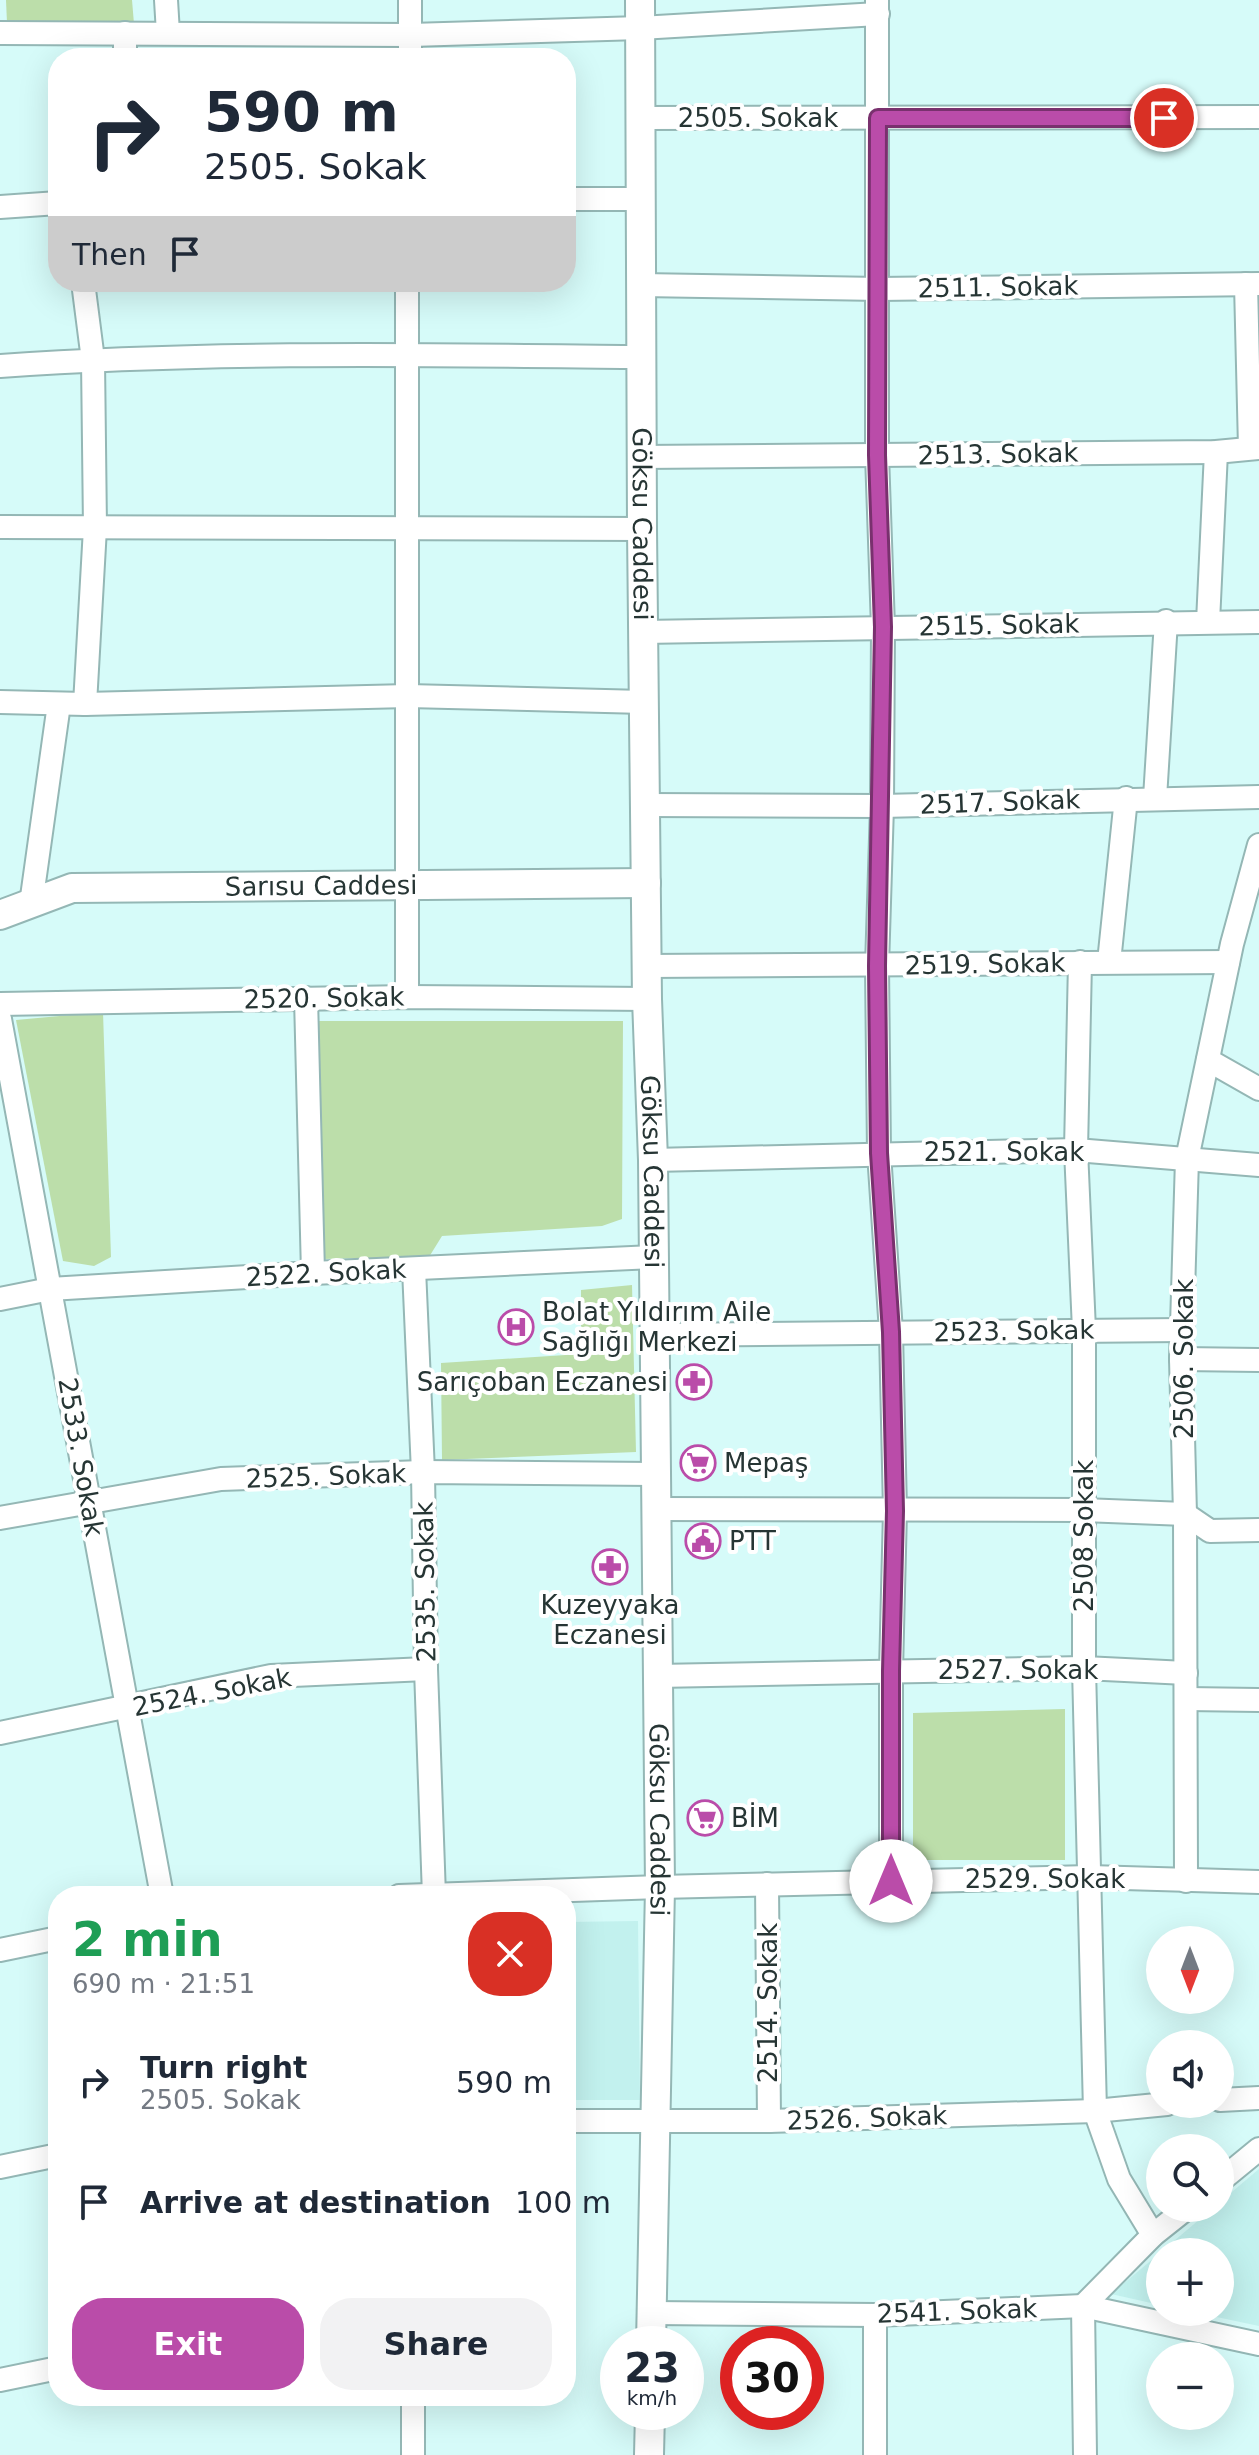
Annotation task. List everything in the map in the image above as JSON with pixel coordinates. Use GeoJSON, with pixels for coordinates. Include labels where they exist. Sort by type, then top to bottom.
{"type":"FeatureCollection","features":[{"type":"Feature","properties":{"kind":"street"},"geometry":{"type":"LineString","coordinates":[[166,0],[168,33]]}},
{"type":"Feature","properties":{"kind":"street"},"geometry":{"type":"LineString","coordinates":[[410,0],[410,48]]}},
{"type":"Feature","properties":{"kind":"street","name":"Göksu Caddesi"},"geometry":{"type":"LineString","coordinates":[[640,0],[641,457],[647,999],[653,1160],[660,1887],[652,2326]]}},
{"type":"Feature","properties":{"kind":"street"},"geometry":{"type":"LineString","coordinates":[[0,33],[411,35],[640,28],[877,7],[877,455],[883,627],[877,966],[879,1153],[891,1332],[895,1511],[891,1881]]}},
{"type":"Feature","properties":{"kind":"street"},"geometry":{"type":"LineString","coordinates":[[125,33],[125,48]]}},
{"type":"Feature","properties":{"kind":"street","name":"2505. Sokak"},"geometry":{"type":"LineString","coordinates":[[640,118],[1259,117]]}},
{"type":"Feature","properties":{"kind":"street"},"geometry":{"type":"LineString","coordinates":[[576,199],[640,199]]}},
{"type":"Feature","properties":{"kind":"street"},"geometry":{"type":"LineString","coordinates":[[0,207],[48,204]]}},
{"type":"Feature","properties":{"kind":"street"},"geometry":{"type":"LineString","coordinates":[[1253,284],[1254,448]]}},
{"type":"Feature","properties":{"kind":"street","name":"2511. Sokak"},"geometry":{"type":"LineString","coordinates":[[641,285],[879,289],[1253,284]]}},
{"type":"Feature","properties":{"kind":"street"},"geometry":{"type":"LineString","coordinates":[[84,292],[93,360],[95,528],[85,704]]}},
{"type":"Feature","properties":{"kind":"street"},"geometry":{"type":"LineString","coordinates":[[407,292],[407,997]]}},
{"type":"Feature","properties":{"kind":"street"},"geometry":{"type":"LineString","coordinates":[[0,366],[93,360],[408,354],[641,357]]}},
{"type":"Feature","properties":{"kind":"street","name":"2513. Sokak"},"geometry":{"type":"LineString","coordinates":[[641,457],[1216,452],[1254,448]]}},
{"type":"Feature","properties":{"kind":"street"},"geometry":{"type":"LineString","coordinates":[[1208,622],[1216,452]]}},
{"type":"Feature","properties":{"kind":"street"},"geometry":{"type":"LineString","coordinates":[[0,527],[642,529]]}},
{"type":"Feature","properties":{"kind":"street"},"geometry":{"type":"LineString","coordinates":[[1155,798],[1166,621]]}},
{"type":"Feature","properties":{"kind":"street","name":"2515. Sokak"},"geometry":{"type":"LineString","coordinates":[[643,632],[1166,621],[1259,622]]}},
{"type":"Feature","properties":{"kind":"street"},"geometry":{"type":"LineString","coordinates":[[0,702],[85,704],[408,696],[644,702]]}},
{"type":"Feature","properties":{"kind":"street"},"geometry":{"type":"LineString","coordinates":[[31,904],[59,704]]}},
{"type":"Feature","properties":{"kind":"street","name":"2517. Sokak"},"geometry":{"type":"LineString","coordinates":[[645,805],[882,806],[1259,797]]}},
{"type":"Feature","properties":{"kind":"street"},"geometry":{"type":"LineString","coordinates":[[1109,962],[1126,798]]}},
{"type":"Feature","properties":{"kind":"street","name":"2506. Sokak"},"geometry":{"type":"LineString","coordinates":[[1186,1881],[1185,1514],[1181,1359],[1187,1159],[1228,962],[1251,904],[1259,845]]}},
{"type":"Feature","properties":{"kind":"street","name":"Sarısu Caddesi"},"geometry":{"type":"LineString","coordinates":[[0,915],[72,888],[646,883]]}},
{"type":"Feature","properties":{"kind":"street","name":"2508 Sokak"},"geometry":{"type":"LineString","coordinates":[[1080,962],[1076,1150],[1084,1330],[1084,1668],[1095,2111],[1119,2179],[1153,2235]]}},
{"type":"Feature","properties":{"kind":"street","name":"2519. Sokak"},"geometry":{"type":"LineString","coordinates":[[647,966],[1228,962]]}},
{"type":"Feature","properties":{"kind":"street","name":"2520. Sokak"},"geometry":{"type":"LineString","coordinates":[[0,1004],[407,997],[647,999]]}},
{"type":"Feature","properties":{"kind":"street"},"geometry":{"type":"LineString","coordinates":[[306,998],[313,1273]]}},
{"type":"Feature","properties":{"kind":"street","name":"2533. Sokak"},"geometry":{"type":"LineString","coordinates":[[0,1019],[8,1112],[50,1289],[160,1886]]}},
{"type":"Feature","properties":{"kind":"street"},"geometry":{"type":"LineString","coordinates":[[1208,1060],[1259,1089]]}},
{"type":"Feature","properties":{"kind":"street","name":"2521. Sokak"},"geometry":{"type":"LineString","coordinates":[[653,1160],[1076,1150],[1259,1165]]}},
{"type":"Feature","properties":{"kind":"street","name":"2522. Sokak"},"geometry":{"type":"LineString","coordinates":[[0,1299],[50,1289],[653,1257]]}},
{"type":"Feature","properties":{"kind":"street","name":"2535. Sokak"},"geometry":{"type":"LineString","coordinates":[[414,1269],[423,1472],[434,1886]]}},
{"type":"Feature","properties":{"kind":"street","name":"2523. Sokak"},"geometry":{"type":"LineString","coordinates":[[653,1335],[1183,1330]]}},
{"type":"Feature","properties":{"kind":"street"},"geometry":{"type":"LineString","coordinates":[[1181,1359],[1259,1360]]}},
{"type":"Feature","properties":{"kind":"street","name":"2525. Sokak"},"geometry":{"type":"LineString","coordinates":[[0,1518],[221,1479],[423,1472],[654,1474]]}},
{"type":"Feature","properties":{"kind":"street"},"geometry":{"type":"LineString","coordinates":[[655,1509],[1083,1510],[1185,1514],[1210,1531],[1259,1530]]}},
{"type":"Feature","properties":{"kind":"street","name":"2527. Sokak"},"geometry":{"type":"LineString","coordinates":[[657,1676],[1084,1668],[1186,1673]]}},
{"type":"Feature","properties":{"kind":"street","name":"2524. Sokak"},"geometry":{"type":"LineString","coordinates":[[0,1733],[271,1676],[426,1669]]}},
{"type":"Feature","properties":{"kind":"street"},"geometry":{"type":"LineString","coordinates":[[1186,1699],[1259,1700]]}},
{"type":"Feature","properties":{"kind":"street","name":"2529. Sokak"},"geometry":{"type":"LineString","coordinates":[[576,1890],[1090,1877],[1259,1882]]}},
{"type":"Feature","properties":{"kind":"street","name":"2514. Sokak"},"geometry":{"type":"LineString","coordinates":[[767,1884],[769,2121]]}},
{"type":"Feature","properties":{"kind":"street"},"geometry":{"type":"LineString","coordinates":[[0,1950],[48,1940]]}},
{"type":"Feature","properties":{"kind":"street"},"geometry":{"type":"LineString","coordinates":[[1234,2099],[1259,2098]]}},
{"type":"Feature","properties":{"kind":"street","name":"2526. Sokak"},"geometry":{"type":"LineString","coordinates":[[576,2121],[769,2121],[1095,2111],[1146,2106]]}},
{"type":"Feature","properties":{"kind":"street"},"geometry":{"type":"LineString","coordinates":[[1234,2170],[1259,2149]]}},
{"type":"Feature","properties":{"kind":"street"},"geometry":{"type":"LineString","coordinates":[[0,2167],[48,2157]]}},
{"type":"Feature","properties":{"kind":"street"},"geometry":{"type":"LineString","coordinates":[[1085,2455],[1083,2306],[1169,2222]]}},
{"type":"Feature","properties":{"kind":"street","name":"2541. Sokak"},"geometry":{"type":"LineString","coordinates":[[652,2313],[875,2315],[1083,2306],[1259,2344]]}},
{"type":"Feature","properties":{"kind":"street"},"geometry":{"type":"LineString","coordinates":[[875,2315],[875,2455]]}},
{"type":"Feature","properties":{"kind":"street"},"geometry":{"type":"LineString","coordinates":[[0,2380],[48,2370]]}},
{"type":"Feature","properties":{"kind":"street"},"geometry":{"type":"LineString","coordinates":[[413,2406],[413,2455]]}},
{"type":"Feature","properties":{"kind":"street"},"geometry":{"type":"LineString","coordinates":[[649,2455],[650,2430]]}},
{"type":"Feature","properties":{"kind":"shaded area"},"geometry":{"type":"Polygon","coordinates":[[[638,1921],[640,2100],[576,2100],[576,1922],[638,1921]]]}},
{"type":"Feature","properties":{"kind":"shaded area"},"geometry":{"type":"Polygon","coordinates":[[[1259,2169],[1259,2326],[1234,2321],[1234,2238],[1178,2238],[1196,2222],[1234,2222],[1234,2190],[1259,2169]]]}},
{"type":"Feature","properties":{"kind":"shaded area"},"geometry":{"type":"Polygon","coordinates":[[[1146,2265],[1146,2302],[1111,2294],[1146,2265]]]}},
{"type":"Feature","properties":{"kind":"green space"},"geometry":{"type":"Polygon","coordinates":[[[6,0],[132,0],[134,24],[7,23],[6,0]]]}},
{"type":"Feature","properties":{"kind":"green space"},"geometry":{"type":"Polygon","coordinates":[[[103,1012],[111,1257],[94,1266],[63,1261],[16,1020],[103,1012]]]}},
{"type":"Feature","properties":{"kind":"green space"},"geometry":{"type":"Polygon","coordinates":[[[318,1021],[623,1021],[622,1219],[602,1226],[442,1236],[429,1257],[322,1259],[318,1021]]]}},
{"type":"Feature","properties":{"kind":"green space"},"geometry":{"type":"Polygon","coordinates":[[[632,1285],[636,1452],[442,1460],[441,1363],[581,1354],[581,1290],[632,1285]]]}},
{"type":"Feature","properties":{"kind":"green space"},"geometry":{"type":"Polygon","coordinates":[[[1065,1709],[1065,1860],[913,1860],[913,1713],[1065,1709]]]}},
{"type":"Feature","properties":{"kind":"place","name":"Bolat Yıldırım Aile Sağlığı Merkezi"},"geometry":{"type":"Point","coordinates":[516,1327]}},
{"type":"Feature","properties":{"kind":"place","name":"Sarıçoban Eczanesi"},"geometry":{"type":"Point","coordinates":[694,1382]}},
{"type":"Feature","properties":{"kind":"place","name":"Mepaş"},"geometry":{"type":"Point","coordinates":[698,1463]}},
{"type":"Feature","properties":{"kind":"place","name":"PTT"},"geometry":{"type":"Point","coordinates":[703,1541]}},
{"type":"Feature","properties":{"kind":"place","name":"Kuzeyyaka Eczanesi"},"geometry":{"type":"Point","coordinates":[610,1567]}},
{"type":"Feature","properties":{"kind":"place","name":"BİM"},"geometry":{"type":"Point","coordinates":[705,1818]}},
{"type":"Feature","properties":{"kind":"route"},"geometry":{"type":"LineString","coordinates":[[891,1881],[895,1511],[891,1332],[879,1153],[877,966],[883,627],[877,455],[878,118],[1164,118]]}}]}
